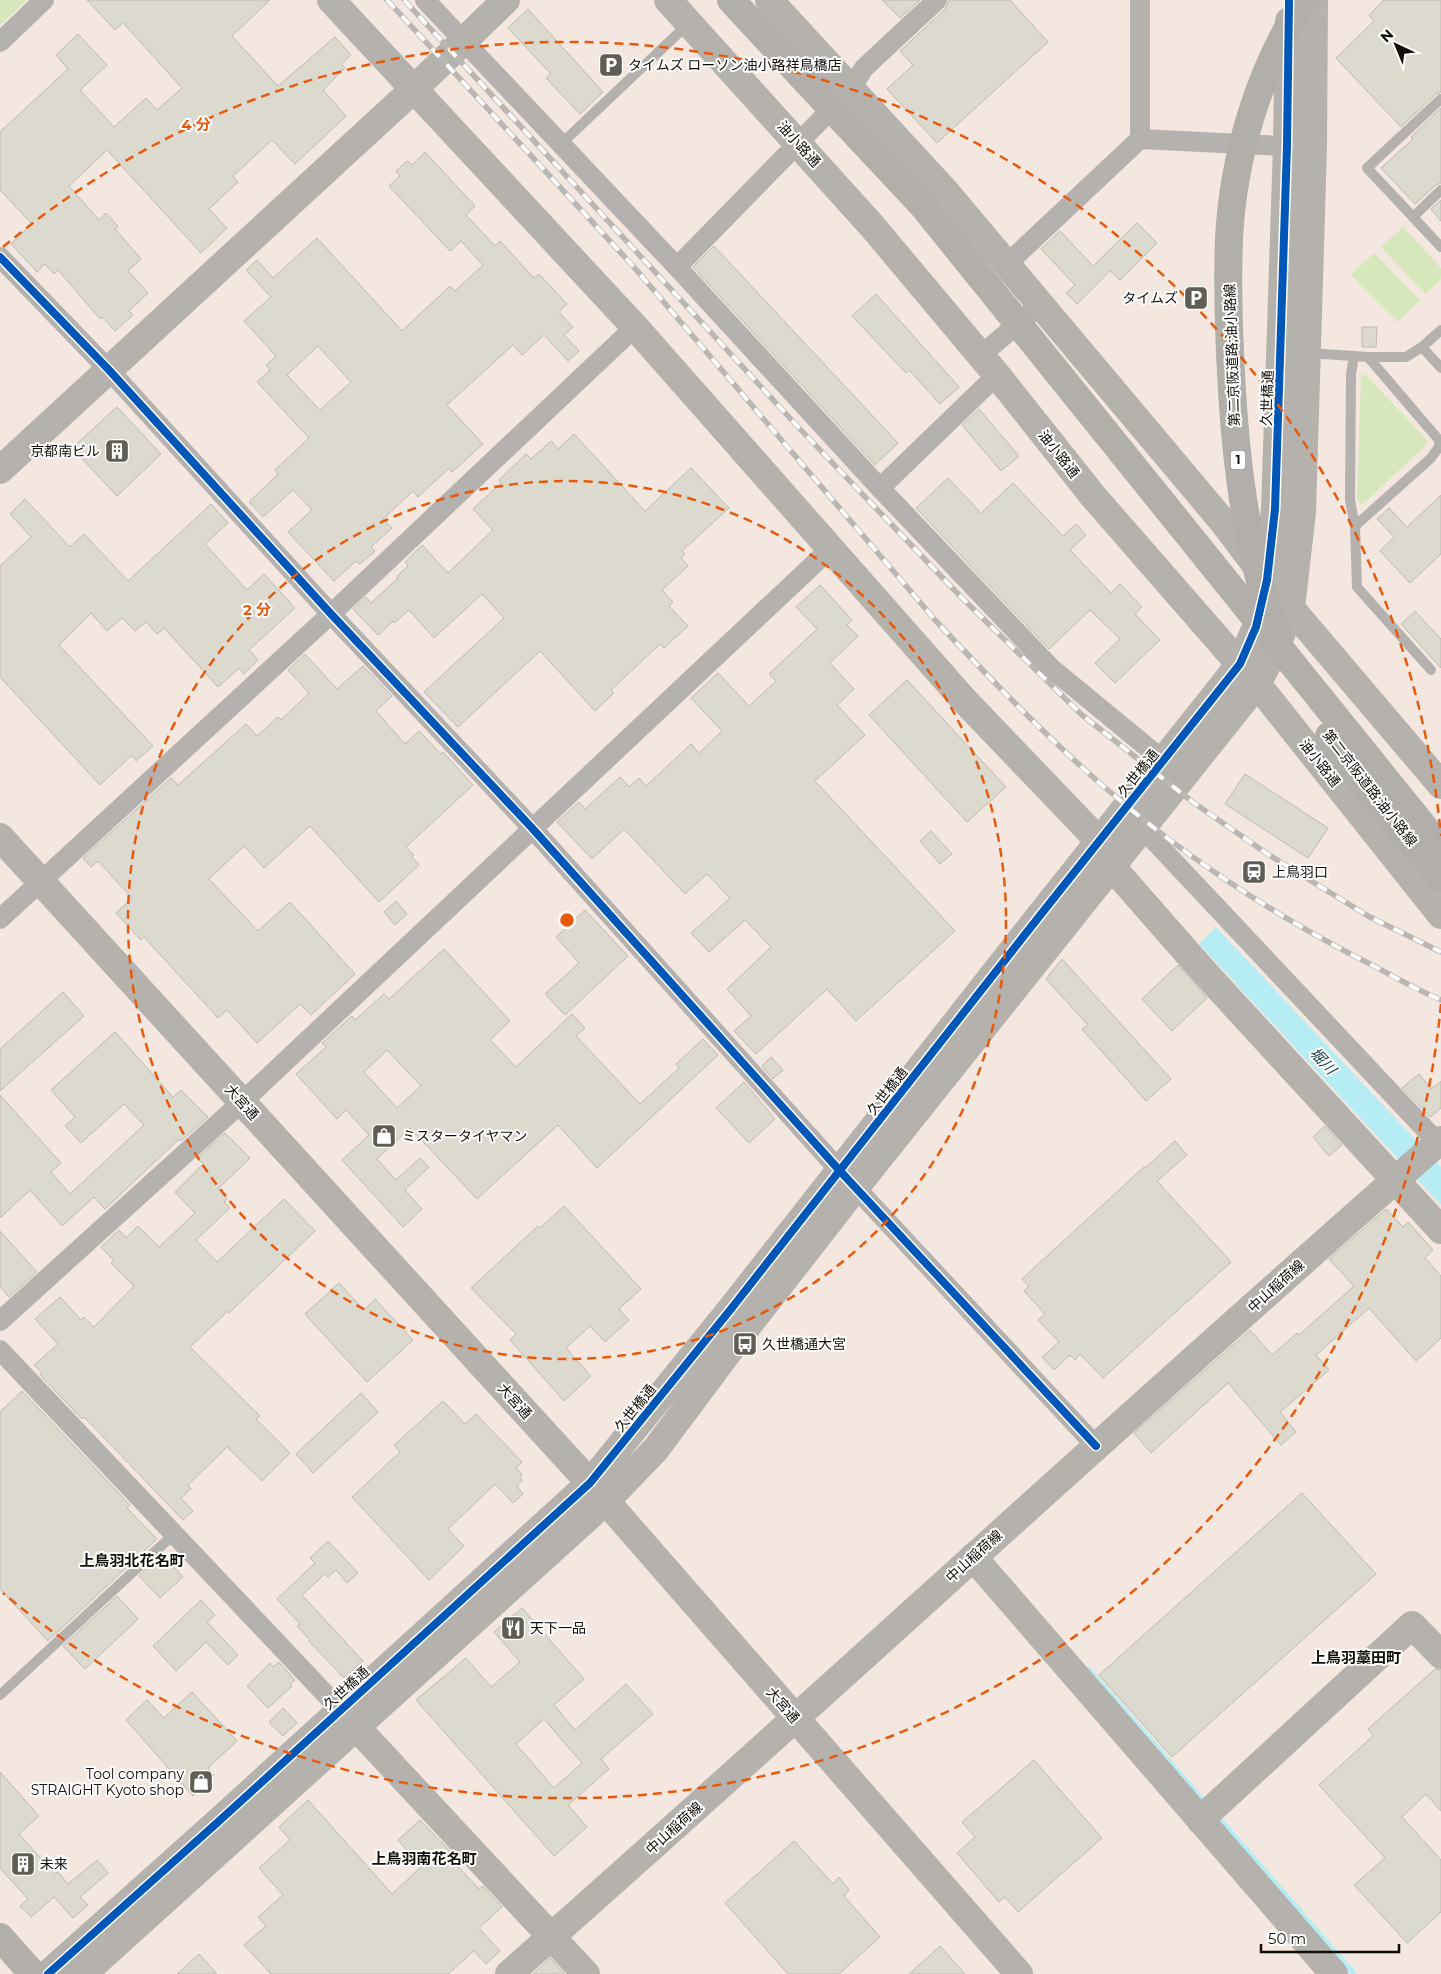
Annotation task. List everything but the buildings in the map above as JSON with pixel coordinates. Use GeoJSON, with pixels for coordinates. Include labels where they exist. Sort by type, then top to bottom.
{"type":"FeatureCollection","features":[{"type":"Feature","properties":{"kind":"highway"},"geometry":{"type":"LineString","coordinates":[[731,0],[924,207],[1441,848]]}},
{"type":"Feature","properties":{"kind":"highway","name":"第二京阪道路;油小路線"},"geometry":{"type":"LineString","coordinates":[[1305,0],[1278,48],[1259,93],[1245,138],[1234,192],[1229,238],[1229,339],[1235,441],[1244,503],[1258,571],[1270,615],[1289,666],[1310,706],[1340,754],[1441,878]]}},
{"type":"Feature","properties":{"kind":"highway"},"geometry":{"type":"LineString","coordinates":[[0,1938],[33,1974]]}},
{"type":"Feature","properties":{"kind":"street"},"geometry":{"type":"LineString","coordinates":[[0,42],[44,0]]}},
{"type":"Feature","properties":{"kind":"street"},"geometry":{"type":"LineString","coordinates":[[331,0],[635,327],[832,548],[964,700],[1099,841]]}},
{"type":"Feature","properties":{"kind":"street"},"geometry":{"type":"LineString","coordinates":[[425,0],[676,267],[880,488],[1051,668],[1164,761]]}},
{"type":"Feature","properties":{"kind":"street"},"geometry":{"type":"LineString","coordinates":[[0,470],[414,89],[506,0]]}},
{"type":"Feature","properties":{"kind":"street","name":"油小路通"},"geometry":{"type":"LineString","coordinates":[[668,0],[690,22],[872,226],[989,366],[1093,496],[1249,674],[1441,915]]}},
{"type":"Feature","properties":{"kind":"street"},"geometry":{"type":"LineString","coordinates":[[769,0],[945,191],[1224,523],[1267,580],[1441,785]]}},
{"type":"Feature","properties":{"kind":"street"},"geometry":{"type":"LineString","coordinates":[[676,267],[850,90],[864,68],[937,0]]}},
{"type":"Feature","properties":{"kind":"street"},"geometry":{"type":"LineString","coordinates":[[1140,0],[1140,139]]}},
{"type":"Feature","properties":{"kind":"street","name":"久世橋通"},"geometry":{"type":"LineString","coordinates":[[1289,0],[1300,147]]}},
{"type":"Feature","properties":{"kind":"street","name":"久世橋通"},"geometry":{"type":"LineString","coordinates":[[48,1974],[226,1830],[598,1492],[740,1316],[1048,926],[1099,841],[1164,761],[1276,648],[1291,608],[1302,512],[1294,353],[1300,147],[1314,0]]}},
{"type":"Feature","properties":{"kind":"street"},"geometry":{"type":"LineString","coordinates":[[1007,264],[1140,139],[1300,147]]}},
{"type":"Feature","properties":{"kind":"street"},"geometry":{"type":"LineString","coordinates":[[0,257],[109,370],[331,614],[532,828],[848,1179],[1096,1446]]}},
{"type":"Feature","properties":{"kind":"street"},"geometry":{"type":"LineString","coordinates":[[880,488],[989,366],[1041,304]]}},
{"type":"Feature","properties":{"kind":"street"},"geometry":{"type":"LineString","coordinates":[[0,919],[331,614],[635,327]]}},
{"type":"Feature","properties":{"kind":"street","name":"久世橋通"},"geometry":{"type":"LineString","coordinates":[[1048,926],[1112,868],[1143,829],[1249,674],[1256,627],[1267,580],[1294,353]]}},
{"type":"Feature","properties":{"kind":"street"},"geometry":{"type":"LineString","coordinates":[[0,1321],[242,1102],[832,548]]}},
{"type":"Feature","properties":{"kind":"street"},"geometry":{"type":"LineString","coordinates":[[1143,829],[1439,1143]]}},
{"type":"Feature","properties":{"kind":"street","name":"大宮通"},"geometry":{"type":"LineString","coordinates":[[0,837],[598,1492],[1019,1974]]}},
{"type":"Feature","properties":{"kind":"street"},"geometry":{"type":"LineString","coordinates":[[1112,868],[1205,973],[1398,1178],[1441,1230]]}},
{"type":"Feature","properties":{"kind":"street","name":"中山稲荷線"},"geometry":{"type":"LineString","coordinates":[[509,1974],[795,1719],[1096,1446],[1439,1143]]}},
{"type":"Feature","properties":{"kind":"street"},"geometry":{"type":"LineString","coordinates":[[0,1350],[349,1719],[586,1974]]}},
{"type":"Feature","properties":{"kind":"street"},"geometry":{"type":"LineString","coordinates":[[973,1557],[1334,1974]]}},
{"type":"Feature","properties":{"kind":"street"},"geometry":{"type":"LineString","coordinates":[[1200,1820],[1412,1625],[1441,1655]]}},
{"type":"Feature","properties":{"kind":"street","name":"久世橋通"},"geometry":{"type":"LineString","coordinates":[[83,1974],[226,1830]]}},
{"type":"Feature","properties":{"kind":"lane"},"geometry":{"type":"LineString","coordinates":[[561,144],[690,22]]}},
{"type":"Feature","properties":{"kind":"lane"},"geometry":{"type":"LineString","coordinates":[[1441,99],[1367,168],[1441,247]]}},
{"type":"Feature","properties":{"kind":"lane"},"geometry":{"type":"LineString","coordinates":[[1413,217],[1441,190]]}},
{"type":"Feature","properties":{"kind":"lane"},"geometry":{"type":"LineString","coordinates":[[1294,353],[1406,357],[1422,347],[1441,330]]}},
{"type":"Feature","properties":{"kind":"lane"},"geometry":{"type":"LineString","coordinates":[[1422,347],[1441,368]]}},
{"type":"Feature","properties":{"kind":"lane"},"geometry":{"type":"LineString","coordinates":[[1354,356],[1351,374],[1350,500],[1355,526],[1358,587],[1431,670]]}},
{"type":"Feature","properties":{"kind":"lane"},"geometry":{"type":"LineString","coordinates":[[1355,526],[1430,459],[1439,446],[1439,440],[1431,429],[1368,357]]}},
{"type":"Feature","properties":{"kind":"lane"},"geometry":{"type":"LineString","coordinates":[[0,1695],[174,1534]]}},
{"type":"Feature","properties":{"kind":"shaded area"},"geometry":{"type":"Polygon","coordinates":[[[0,0],[1441,0],[1441,1974],[0,1974],[0,0]]]}},
{"type":"Feature","properties":{"kind":"green space"},"geometry":{"type":"Polygon","coordinates":[[[0,0],[27,0],[0,25],[0,0]]]}},
{"type":"Feature","properties":{"kind":"green space"},"geometry":{"type":"Polygon","coordinates":[[[1403,227],[1441,268],[1441,279],[1425,294],[1381,247],[1403,227]]]}},
{"type":"Feature","properties":{"kind":"green space"},"geometry":{"type":"Polygon","coordinates":[[[1374,253],[1420,300],[1397,322],[1351,275],[1374,253]]]}},
{"type":"Feature","properties":{"kind":"green space"},"geometry":{"type":"Polygon","coordinates":[[[1365,374],[1427,440],[1425,446],[1362,505],[1357,499],[1361,377],[1365,374]]]}},
{"type":"Feature","properties":{"kind":"water","name":"堀川"},"geometry":{"type":"Polygon","coordinates":[[[1216,927],[1441,1167],[1441,1205],[1199,944],[1216,927]]]}},
{"type":"Feature","properties":{"kind":"waterway"},"geometry":{"type":"LineString","coordinates":[[1089,1670],[1207,1805]]}},
{"type":"Feature","properties":{"kind":"waterway"},"geometry":{"type":"LineString","coordinates":[[1216,1815],[1354,1974]]}},
{"type":"Feature","properties":{"kind":"railway"},"geometry":{"type":"LineString","coordinates":[[387,0],[633,266],[936,621],[1042,730],[1139,816],[1234,885],[1267,907],[1335,946],[1441,1000]]}},
{"type":"Feature","properties":{"kind":"railway"},"geometry":{"type":"LineString","coordinates":[[404,0],[800,429],[961,597],[1082,715],[1194,803],[1266,853],[1368,916],[1441,952]]}},
{"type":"Feature","properties":{"kind":"cycle path"},"geometry":{"type":"LineString","coordinates":[[48,1974],[590,1483],[731,1309],[1240,664],[1256,627],[1267,580],[1275,509],[1287,146],[1289,0]]}},
{"type":"Feature","properties":{"kind":"cycle path"},"geometry":{"type":"LineString","coordinates":[[0,257],[109,370],[331,614],[532,828],[840,1171],[1096,1446]]}},
{"type":"Feature","properties":{"kind":"place","name":"タイムズ ローソン油小路祥鳥橋店"},"geometry":{"type":"Point","coordinates":[611,65]}},
{"type":"Feature","properties":{"kind":"place","name":"タイムズ"},"geometry":{"type":"Point","coordinates":[1196,298]}},
{"type":"Feature","properties":{"kind":"place","name":"京都南ビル"},"geometry":{"type":"Point","coordinates":[117,451]}},
{"type":"Feature","properties":{"kind":"place","name":"上鳥羽口"},"geometry":{"type":"Point","coordinates":[1254,872]}},
{"type":"Feature","properties":{"kind":"place","name":"ミスタータイヤマン"},"geometry":{"type":"Point","coordinates":[384,1136]}},
{"type":"Feature","properties":{"kind":"place","name":"久世橋通大宮"},"geometry":{"type":"Point","coordinates":[745,1344]}},
{"type":"Feature","properties":{"kind":"place","name":"天下一品"},"geometry":{"type":"Point","coordinates":[513,1628]}},
{"type":"Feature","properties":{"kind":"place","name":"Tool company STRAIGHT Kyoto shop"},"geometry":{"type":"Point","coordinates":[201,1782]}},
{"type":"Feature","properties":{"kind":"place","name":"未来"},"geometry":{"type":"Point","coordinates":[23,1864]}},
{"type":"Feature","properties":{"kind":"district","name":"上鳥羽北花名町"},"geometry":{"type":"Point","coordinates":[132,1561]}},
{"type":"Feature","properties":{"kind":"district","name":"上鳥羽藁田町"},"geometry":{"type":"Point","coordinates":[1356,1658]}},
{"type":"Feature","properties":{"kind":"district","name":"上鳥羽南花名町"},"geometry":{"type":"Point","coordinates":[424,1859]}}]}
